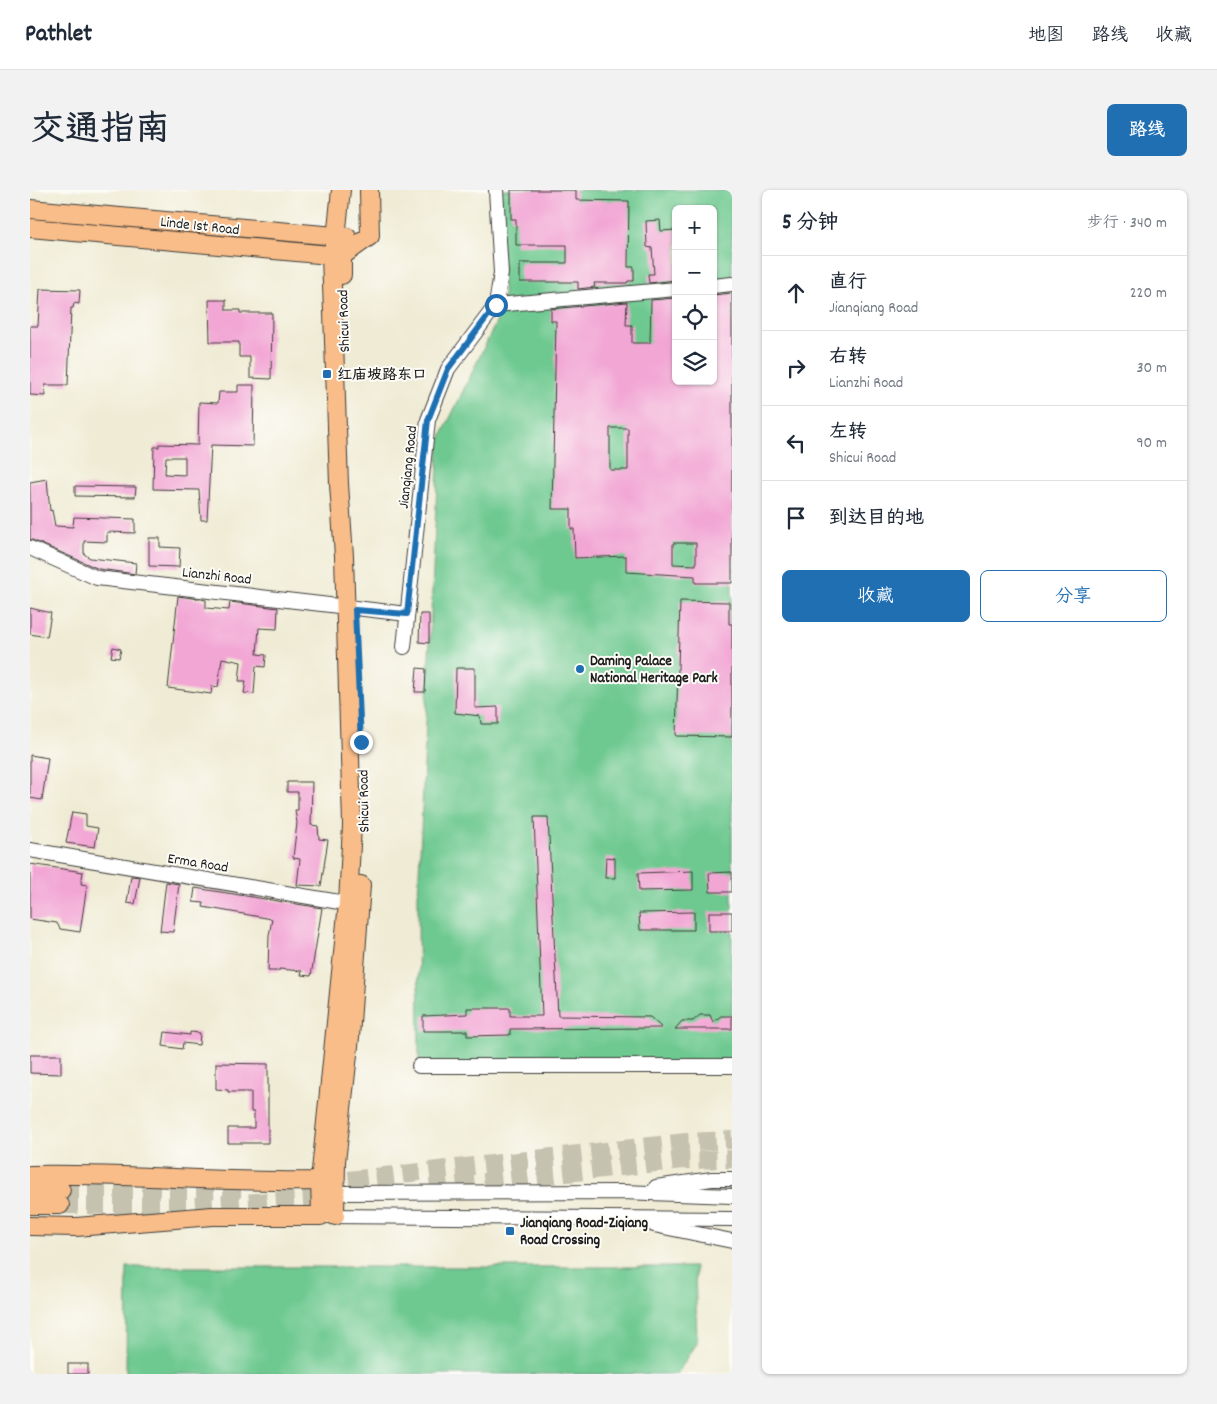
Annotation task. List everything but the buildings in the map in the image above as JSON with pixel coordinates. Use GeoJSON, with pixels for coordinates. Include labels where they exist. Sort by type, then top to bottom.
{"type":"FeatureCollection","features":[{"type":"Feature","properties":{"kind":"main road","name":"Shicui Road"},"geometry":{"type":"LineString","coordinates":[[328,1216],[335,1193],[336,1162],[350,1037],[354,904],[350,608],[336,256],[341,190]]}},
{"type":"Feature","properties":{"kind":"main road"},"geometry":{"type":"LineString","coordinates":[[336,256],[370,236],[369,190]]}},
{"type":"Feature","properties":{"kind":"main road","name":"Linde 1st Road"},"geometry":{"type":"LineString","coordinates":[[30,209],[336,238],[370,236]]}},
{"type":"Feature","properties":{"kind":"main road","name":"Linde 1st Road"},"geometry":{"type":"LineString","coordinates":[[30,228],[336,256]]}},
{"type":"Feature","properties":{"kind":"main road","name":"Shicui Road"},"geometry":{"type":"LineString","coordinates":[[328,1216],[320,1181],[354,904]]}},
{"type":"Feature","properties":{"kind":"main road"},"geometry":{"type":"LineString","coordinates":[[30,1174],[78,1174],[262,1182],[320,1181]]}},
{"type":"Feature","properties":{"kind":"main road"},"geometry":{"type":"LineString","coordinates":[[30,1190],[61,1198],[30,1205]]}},
{"type":"Feature","properties":{"kind":"main road"},"geometry":{"type":"LineString","coordinates":[[30,1226],[76,1227],[212,1216],[328,1216]]}},
{"type":"Feature","properties":{"kind":"street","name":"Jianqiang Road"},"geometry":{"type":"LineString","coordinates":[[404,647],[428,420],[448,369],[496,305],[501,273],[496,190]]}},
{"type":"Feature","properties":{"kind":"street"},"geometry":{"type":"LineString","coordinates":[[717,286],[732,284]]}},
{"type":"Feature","properties":{"kind":"street"},"geometry":{"type":"LineString","coordinates":[[496,305],[672,289]]}},
{"type":"Feature","properties":{"kind":"street","name":"Lianzhi Road"},"geometry":{"type":"LineString","coordinates":[[30,548],[97,578],[407,614]]}},
{"type":"Feature","properties":{"kind":"street","name":"Erma Road"},"geometry":{"type":"LineString","coordinates":[[30,850],[354,904]]}},
{"type":"Feature","properties":{"kind":"street"},"geometry":{"type":"LineString","coordinates":[[419,1066],[732,1066]]}},
{"type":"Feature","properties":{"kind":"street"},"geometry":{"type":"LineString","coordinates":[[622,1192],[712,1179],[732,1179]]}},
{"type":"Feature","properties":{"kind":"street"},"geometry":{"type":"LineString","coordinates":[[320,1181],[335,1193],[622,1192],[732,1196]]}},
{"type":"Feature","properties":{"kind":"street"},"geometry":{"type":"LineString","coordinates":[[328,1216],[732,1219]]}},
{"type":"Feature","properties":{"kind":"street"},"geometry":{"type":"LineString","coordinates":[[627,1219],[732,1241]]}},
{"type":"Feature","properties":{"kind":"green space","name":"Daming Palace National Heritage Park"},"geometry":{"type":"Polygon","coordinates":[[[498,190],[732,190],[732,1067],[419,1066],[418,896],[439,441],[504,306],[498,190]]]}},
{"type":"Feature","properties":{"kind":"green space"},"geometry":{"type":"Polygon","coordinates":[[[127,1267],[695,1267],[697,1343],[677,1374],[126,1374],[127,1267]]]}},
{"type":"Feature","properties":{"kind":"tunnel"},"geometry":{"type":"LineString","coordinates":[[322,1183],[686,1142],[732,1140]]}},
{"type":"Feature","properties":{"kind":"tunnel"},"geometry":{"type":"LineString","coordinates":[[430,1188],[684,1160],[732,1159]]}},
{"type":"Feature","properties":{"kind":"tunnel"},"geometry":{"type":"LineString","coordinates":[[61,1190],[249,1188]]}},
{"type":"Feature","properties":{"kind":"tunnel"},"geometry":{"type":"LineString","coordinates":[[60,1205],[194,1206],[335,1197]]}},
{"type":"Feature","properties":{"kind":"place","name":"红庙坡路东口"},"geometry":{"type":"Point","coordinates":[327,374]}},
{"type":"Feature","properties":{"kind":"place","name":"Daming Palace National Heritage Park"},"geometry":{"type":"Point","coordinates":[580,669]}},
{"type":"Feature","properties":{"kind":"place","name":"Jianqiang Road-Ziqiang Road Crossing"},"geometry":{"type":"Point","coordinates":[510,1231]}},
{"type":"Feature","properties":{"kind":"route"},"geometry":{"type":"LineString","coordinates":[[361,742],[355,610],[407,614],[428,420],[448,369],[482,327],[496,305]]}}]}
